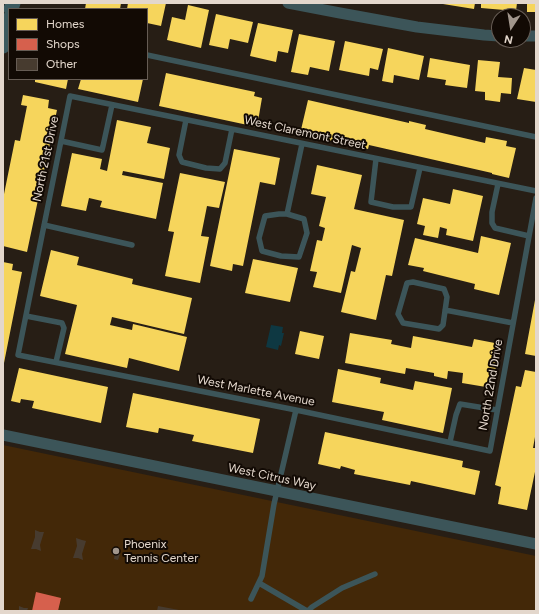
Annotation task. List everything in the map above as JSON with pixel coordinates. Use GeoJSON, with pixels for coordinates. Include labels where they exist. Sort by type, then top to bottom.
{"type":"FeatureCollection","features":[{"type":"Feature","properties":{"kind":"street"},"geometry":{"type":"LineString","coordinates":[[288,3],[417,27],[491,35]]}},
{"type":"Feature","properties":{"kind":"street"},"geometry":{"type":"LineString","coordinates":[[3,46],[7,24]]}},
{"type":"Feature","properties":{"kind":"street","name":"West Citrus Way"},"geometry":{"type":"LineString","coordinates":[[3,435],[536,544]]}},
{"type":"Feature","properties":{"kind":"lane"},"geometry":{"type":"LineString","coordinates":[[148,55],[536,136]]}},
{"type":"Feature","properties":{"kind":"lane","name":"West Claremont Street"},"geometry":{"type":"LineString","coordinates":[[70,96],[536,192]]}},
{"type":"Feature","properties":{"kind":"lane","name":"North 21st Drive"},"geometry":{"type":"LineString","coordinates":[[18,355],[70,96]]}},
{"type":"Feature","properties":{"kind":"lane"},"geometry":{"type":"LineString","coordinates":[[61,141],[102,150],[112,105]]}},
{"type":"Feature","properties":{"kind":"lane"},"geometry":{"type":"LineString","coordinates":[[186,120],[180,155],[182,162],[206,168],[220,168],[225,163],[232,129]]}},
{"type":"Feature","properties":{"kind":"lane"},"geometry":{"type":"LineString","coordinates":[[287,214],[302,144]]}},
{"type":"Feature","properties":{"kind":"lane"},"geometry":{"type":"LineString","coordinates":[[376,159],[371,202],[392,207],[411,207],[420,168]]}},
{"type":"Feature","properties":{"kind":"lane"},"geometry":{"type":"LineString","coordinates":[[498,184],[492,212],[492,223],[495,228],[529,236]]}},
{"type":"Feature","properties":{"kind":"lane","name":"North 22nd Drive"},"geometry":{"type":"LineString","coordinates":[[490,451],[536,198]]}},
{"type":"Feature","properties":{"kind":"lane"},"geometry":{"type":"LineString","coordinates":[[287,214],[304,219],[306,233],[299,257],[281,256],[262,251],[259,238],[265,216],[287,214]]}},
{"type":"Feature","properties":{"kind":"lane"},"geometry":{"type":"LineString","coordinates":[[44,225],[132,245]]}},
{"type":"Feature","properties":{"kind":"lane"},"geometry":{"type":"LineString","coordinates":[[407,282],[444,289],[448,297],[445,310],[443,325],[438,329],[403,323],[398,314],[407,282]]}},
{"type":"Feature","properties":{"kind":"lane"},"geometry":{"type":"LineString","coordinates":[[445,310],[513,323]]}},
{"type":"Feature","properties":{"kind":"lane"},"geometry":{"type":"LineString","coordinates":[[26,316],[62,323],[64,328],[56,362]]}},
{"type":"Feature","properties":{"kind":"lane","name":"West Marlette Avenue"},"geometry":{"type":"LineString","coordinates":[[18,355],[296,410],[490,451]]}},
{"type":"Feature","properties":{"kind":"lane"},"geometry":{"type":"LineString","coordinates":[[450,442],[460,404],[497,410]]}},
{"type":"Feature","properties":{"kind":"lane"},"geometry":{"type":"LineString","coordinates":[[251,599],[262,576],[277,491],[296,410]]}},
{"type":"Feature","properties":{"kind":"lane"},"geometry":{"type":"LineString","coordinates":[[259,583],[308,611],[342,588],[375,574]]}},
{"type":"Feature","properties":{"kind":"shaded area"},"geometry":{"type":"Polygon","coordinates":[[[3,445],[536,556],[536,611],[3,611],[3,445]]]}},
{"type":"Feature","properties":{"kind":"water"},"geometry":{"type":"Polygon","coordinates":[[[271,325],[283,327],[282,333],[284,333],[281,346],[279,345],[278,350],[266,347],[271,325]]]}},
{"type":"Feature","properties":{"kind":"building: Homes"},"geometry":{"type":"Polygon","coordinates":[[[86,3],[121,3],[120,8],[85,8],[86,3]]]}},
{"type":"Feature","properties":{"kind":"building: Homes"},"geometry":{"type":"Polygon","coordinates":[[[128,3],[166,3],[161,26],[148,23],[148,8],[127,8],[128,3]]]}},
{"type":"Feature","properties":{"kind":"building: Homes"},"geometry":{"type":"Polygon","coordinates":[[[443,3],[475,3],[474,9],[443,3]]]}},
{"type":"Feature","properties":{"kind":"building: Homes"},"geometry":{"type":"Polygon","coordinates":[[[481,3],[517,3],[516,8],[481,8],[481,3]]]}},
{"type":"Feature","properties":{"kind":"building: Homes"},"geometry":{"type":"Polygon","coordinates":[[[527,3],[536,3],[536,12],[531,12],[531,8],[527,8],[527,3]]]}},
{"type":"Feature","properties":{"kind":"building: Homes"},"geometry":{"type":"Polygon","coordinates":[[[188,5],[209,10],[201,48],[167,40],[172,17],[185,20],[188,5]]]}},
{"type":"Feature","properties":{"kind":"building: Homes"},"geometry":{"type":"Polygon","coordinates":[[[216,14],[253,22],[248,43],[230,39],[228,49],[209,45],[216,14]]]}},
{"type":"Feature","properties":{"kind":"building: Homes"},"geometry":{"type":"Polygon","coordinates":[[[258,23],[293,30],[288,53],[278,51],[276,62],[250,56],[258,23]]]}},
{"type":"Feature","properties":{"kind":"building: Homes"},"geometry":{"type":"Polygon","coordinates":[[[299,34],[335,41],[329,71],[310,67],[308,75],[291,72],[299,34]]]}},
{"type":"Feature","properties":{"kind":"building: Homes"},"geometry":{"type":"Polygon","coordinates":[[[345,41],[383,49],[378,70],[370,68],[369,76],[339,70],[345,41]]]}},
{"type":"Feature","properties":{"kind":"building: Homes"},"geometry":{"type":"Polygon","coordinates":[[[388,48],[424,56],[419,80],[394,75],[393,83],[382,81],[388,48]]]}},
{"type":"Feature","properties":{"kind":"building: Homes"},"geometry":{"type":"Polygon","coordinates":[[[430,58],[470,65],[467,88],[445,85],[446,80],[427,77],[430,58]]]}},
{"type":"Feature","properties":{"kind":"building: Homes"},"geometry":{"type":"Polygon","coordinates":[[[478,60],[500,62],[498,77],[512,78],[511,94],[501,93],[500,102],[485,100],[485,92],[475,91],[478,60]]]}},
{"type":"Feature","properties":{"kind":"building: Homes"},"geometry":{"type":"Polygon","coordinates":[[[524,68],[536,70],[536,102],[517,99],[524,68]]]}},
{"type":"Feature","properties":{"kind":"building: Homes"},"geometry":{"type":"Polygon","coordinates":[[[166,73],[255,92],[254,96],[262,98],[257,127],[159,106],[166,73]]]}},
{"type":"Feature","properties":{"kind":"building: Homes"},"geometry":{"type":"Polygon","coordinates":[[[35,80],[68,80],[66,89],[35,82],[35,80]]]}},
{"type":"Feature","properties":{"kind":"building: Homes"},"geometry":{"type":"Polygon","coordinates":[[[81,80],[143,80],[138,102],[78,89],[81,80]]]}},
{"type":"Feature","properties":{"kind":"building: Homes"},"geometry":{"type":"Polygon","coordinates":[[[23,95],[49,100],[48,108],[57,110],[27,252],[3,246],[3,199],[15,140],[20,141],[27,106],[21,105],[23,95]]]}},
{"type":"Feature","properties":{"kind":"building: Homes"},"geometry":{"type":"Polygon","coordinates":[[[308,100],[409,123],[409,121],[426,125],[425,129],[485,143],[486,137],[507,141],[506,146],[516,148],[509,178],[369,145],[368,149],[300,134],[308,100]]]}},
{"type":"Feature","properties":{"kind":"building: Homes"},"geometry":{"type":"Polygon","coordinates":[[[117,120],[151,127],[147,143],[170,148],[164,179],[123,171],[122,175],[163,183],[156,219],[100,207],[102,201],[89,198],[86,211],[61,206],[72,153],[102,159],[100,169],[107,171],[117,120]]]}},
{"type":"Feature","properties":{"kind":"building: Homes"},"geometry":{"type":"Polygon","coordinates":[[[234,149],[280,158],[275,185],[260,182],[243,266],[233,264],[232,271],[210,266],[234,149]]]}},
{"type":"Feature","properties":{"kind":"building: Homes"},"geometry":{"type":"Polygon","coordinates":[[[317,165],[362,175],[354,209],[404,220],[392,276],[386,275],[376,320],[341,312],[351,271],[355,272],[361,248],[352,245],[341,293],[313,287],[317,272],[310,271],[317,240],[322,241],[325,228],[319,226],[326,197],[311,194],[317,165]]]}},
{"type":"Feature","properties":{"kind":"building: Homes"},"geometry":{"type":"Polygon","coordinates":[[[180,173],[225,182],[219,208],[207,206],[201,236],[209,237],[200,283],[165,276],[174,232],[168,231],[180,173]]]}},
{"type":"Feature","properties":{"kind":"building: Homes"},"geometry":{"type":"Polygon","coordinates":[[[453,189],[483,196],[473,241],[446,235],[447,229],[440,227],[438,238],[423,235],[425,226],[417,224],[423,198],[450,204],[453,189]]]}},
{"type":"Feature","properties":{"kind":"building: Homes"},"geometry":{"type":"Polygon","coordinates":[[[481,236],[511,243],[499,295],[474,289],[475,284],[423,271],[424,268],[408,265],[415,238],[478,253],[481,236]]]}},
{"type":"Feature","properties":{"kind":"building: Homes"},"geometry":{"type":"Polygon","coordinates":[[[51,250],[79,257],[77,265],[133,279],[132,284],[192,298],[184,334],[112,317],[110,325],[132,330],[133,324],[187,337],[179,371],[129,358],[127,368],[65,354],[77,305],[40,296],[51,250]]]}},
{"type":"Feature","properties":{"kind":"building: Homes"},"geometry":{"type":"Polygon","coordinates":[[[253,259],[298,268],[290,302],[245,293],[253,259]]]}},
{"type":"Feature","properties":{"kind":"building: Homes"},"geometry":{"type":"Polygon","coordinates":[[[3,262],[13,264],[12,270],[22,272],[4,363],[3,363],[3,262]]]}},
{"type":"Feature","properties":{"kind":"building: Homes"},"geometry":{"type":"Polygon","coordinates":[[[536,300],[536,356],[525,354],[536,300]]]}},
{"type":"Feature","properties":{"kind":"building: Homes"},"geometry":{"type":"Polygon","coordinates":[[[300,331],[324,336],[319,359],[295,354],[300,331]]]}},
{"type":"Feature","properties":{"kind":"building: Homes"},"geometry":{"type":"Polygon","coordinates":[[[350,333],[392,340],[391,344],[411,348],[413,336],[472,347],[474,339],[500,344],[492,388],[462,383],[463,373],[448,371],[447,379],[434,376],[434,373],[406,368],[405,374],[345,363],[350,333]]]}},
{"type":"Feature","properties":{"kind":"building: Homes"},"geometry":{"type":"Polygon","coordinates":[[[19,368],[108,387],[101,423],[32,408],[34,401],[21,399],[20,403],[11,401],[19,368]]]}},
{"type":"Feature","properties":{"kind":"building: Homes"},"geometry":{"type":"Polygon","coordinates":[[[338,369],[381,378],[380,383],[413,390],[415,381],[452,388],[443,433],[382,420],[384,412],[332,402],[338,369]]]}},
{"type":"Feature","properties":{"kind":"building: Homes"},"geometry":{"type":"Polygon","coordinates":[[[525,370],[536,372],[536,437],[533,448],[536,448],[536,467],[527,510],[498,504],[501,487],[495,485],[516,386],[521,387],[525,370]]]}},
{"type":"Feature","properties":{"kind":"building: Homes"},"geometry":{"type":"Polygon","coordinates":[[[133,393],[260,419],[253,453],[192,441],[194,435],[159,428],[158,433],[126,427],[133,393]]]}},
{"type":"Feature","properties":{"kind":"building: Homes"},"geometry":{"type":"Polygon","coordinates":[[[325,432],[463,461],[462,467],[480,471],[475,495],[411,481],[410,485],[354,474],[355,470],[341,466],[340,469],[318,464],[325,432]]]}},
{"type":"Feature","properties":{"kind":"building: Shops"},"geometry":{"type":"Polygon","coordinates":[[[36,592],[61,598],[58,611],[32,611],[36,592]]]}},
{"type":"Feature","properties":{"kind":"building: Other"},"geometry":{"type":"Polygon","coordinates":[[[35,530],[44,532],[40,545],[41,551],[31,549],[35,537],[35,530]]]}},
{"type":"Feature","properties":{"kind":"building: Other"},"geometry":{"type":"Polygon","coordinates":[[[76,538],[86,541],[82,554],[83,560],[73,558],[77,546],[76,538]]]}},
{"type":"Feature","properties":{"kind":"building: Other"},"geometry":{"type":"Polygon","coordinates":[[[115,553],[120,554],[118,560],[114,559],[115,553]]]}},
{"type":"Feature","properties":{"kind":"building: Other"},"geometry":{"type":"Polygon","coordinates":[[[187,555],[191,556],[190,563],[185,562],[187,555]]]}},
{"type":"Feature","properties":{"kind":"building: Other"},"geometry":{"type":"Polygon","coordinates":[[[19,606],[28,608],[27,611],[19,611],[19,606]]]}},
{"type":"Feature","properties":{"kind":"building: Other"},"geometry":{"type":"Polygon","coordinates":[[[158,606],[179,610],[179,611],[157,611],[158,606]]]}},
{"type":"Feature","properties":{"kind":"place","name":"Phoenix Tennis Center"},"geometry":{"type":"Point","coordinates":[116,551]}}]}
